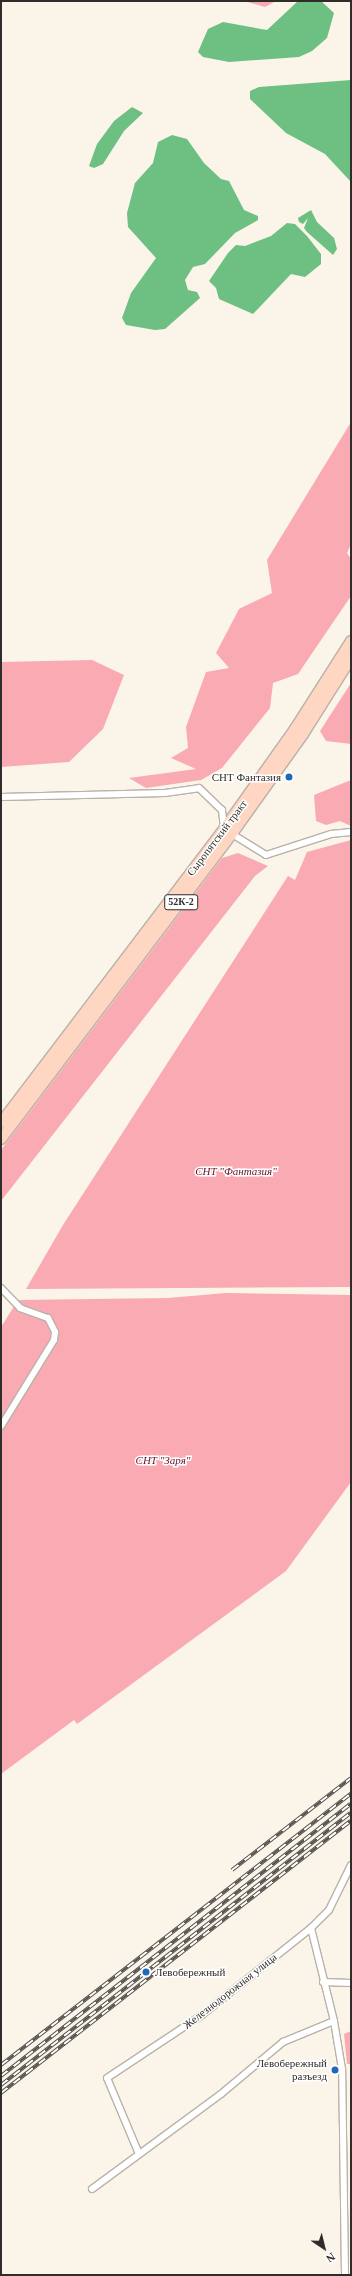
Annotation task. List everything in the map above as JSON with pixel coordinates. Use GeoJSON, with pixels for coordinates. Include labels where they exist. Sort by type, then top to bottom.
{"type":"FeatureCollection","features":[{"type":"Feature","properties":{"kind":"main road","name":"Сыропятский тракт"},"geometry":{"type":"LineString","coordinates":[[1,1140],[228,832],[351,641]]}},
{"type":"Feature","properties":{"kind":"main road","name":"Сыропятский тракт"},"geometry":{"type":"LineString","coordinates":[[1,1123],[303,734],[351,658]]}},
{"type":"Feature","properties":{"kind":"street"},"geometry":{"type":"LineString","coordinates":[[1,798],[165,793],[199,788],[222,810],[228,832],[257,852],[273,856],[312,840],[351,832]]}},
{"type":"Feature","properties":{"kind":"street"},"geometry":{"type":"LineString","coordinates":[[1,1288],[20,1308],[48,1318],[55,1332],[54,1340],[1,1426]]}},
{"type":"Feature","properties":{"kind":"street","name":"Железнодорожная улица"},"geometry":{"type":"LineString","coordinates":[[139,2154],[107,2078],[202,2015],[311,1928],[329,1910],[351,1865]]}},
{"type":"Feature","properties":{"kind":"street"},"geometry":{"type":"LineString","coordinates":[[311,1928],[323,1982],[334,2021],[342,2069],[345,2275]]}},
{"type":"Feature","properties":{"kind":"street"},"geometry":{"type":"LineString","coordinates":[[323,1982],[351,1984]]}},
{"type":"Feature","properties":{"kind":"street"},"geometry":{"type":"LineString","coordinates":[[92,2189],[221,2094],[283,2042],[334,2021]]}},
{"type":"Feature","properties":{"kind":"green space"},"geometry":{"type":"Polygon","coordinates":[[[244,1],[276,1],[265,7],[244,1]]]}},
{"type":"Feature","properties":{"kind":"green space"},"geometry":{"type":"Polygon","coordinates":[[[351,422],[351,544],[347,553],[351,559],[351,596],[298,674],[273,683],[270,708],[222,768],[201,780],[146,788],[129,778],[196,769],[171,758],[188,748],[186,727],[206,672],[229,668],[216,653],[239,609],[272,593],[267,560],[351,422]]]}},
{"type":"Feature","properties":{"kind":"green space"},"geometry":{"type":"Polygon","coordinates":[[[92,660],[124,675],[103,729],[69,762],[1,767],[1,662],[92,660]]]}},
{"type":"Feature","properties":{"kind":"green space"},"geometry":{"type":"Polygon","coordinates":[[[351,683],[351,744],[326,741],[320,731],[351,683]]]}},
{"type":"Feature","properties":{"kind":"green space"},"geometry":{"type":"Polygon","coordinates":[[[351,780],[351,826],[340,821],[326,825],[316,821],[314,795],[351,780]]]}},
{"type":"Feature","properties":{"kind":"green space","name":"СНТ \"Фантазия\""},"geometry":{"type":"Polygon","coordinates":[[[351,840],[351,1287],[26,1289],[63,1225],[288,876],[295,880],[307,852],[351,840]]]}},
{"type":"Feature","properties":{"kind":"green space"},"geometry":{"type":"Polygon","coordinates":[[[238,853],[268,866],[255,876],[1,1201],[1,1150],[222,858],[238,853]]]}},
{"type":"Feature","properties":{"kind":"green space","name":"СНТ \"Заря\""},"geometry":{"type":"Polygon","coordinates":[[[226,1293],[351,1295],[351,1482],[286,1571],[77,1724],[74,1720],[1,1774],[1,1327],[18,1300],[168,1298],[226,1293]]]}},
{"type":"Feature","properties":{"kind":"green space"},"geometry":{"type":"Polygon","coordinates":[[[351,2031],[351,2064],[347,2064],[344,2034],[351,2031]]]}},
{"type":"Feature","properties":{"kind":"shaded area"},"geometry":{"type":"Polygon","coordinates":[[[298,1],[321,1],[334,13],[327,38],[312,51],[299,57],[229,62],[203,57],[198,52],[208,29],[223,22],[267,30],[298,1]]]}},
{"type":"Feature","properties":{"kind":"shaded area"},"geometry":{"type":"Polygon","coordinates":[[[351,80],[351,182],[325,154],[286,133],[250,99],[250,91],[259,87],[351,80]]]}},
{"type":"Feature","properties":{"kind":"shaded area"},"geometry":{"type":"Polygon","coordinates":[[[132,107],[143,113],[124,131],[103,164],[94,168],[89,166],[97,144],[114,121],[132,107]]]}},
{"type":"Feature","properties":{"kind":"shaded area"},"geometry":{"type":"Polygon","coordinates":[[[172,135],[187,139],[204,163],[221,179],[229,181],[244,210],[258,216],[258,220],[235,233],[205,264],[193,267],[185,280],[188,290],[197,292],[200,298],[165,329],[155,330],[126,325],[122,318],[131,293],[156,258],[128,227],[127,213],[135,183],[153,163],[158,142],[172,135]]]}},
{"type":"Feature","properties":{"kind":"shaded area"},"geometry":{"type":"Polygon","coordinates":[[[311,210],[317,222],[334,238],[337,249],[333,255],[304,228],[308,218],[303,224],[299,222],[298,218],[311,210]]]}},
{"type":"Feature","properties":{"kind":"shaded area"},"geometry":{"type":"Polygon","coordinates":[[[287,223],[295,224],[307,236],[321,254],[321,264],[305,277],[291,274],[253,314],[219,299],[216,288],[209,281],[228,253],[236,245],[245,246],[271,236],[287,223]]]}},
{"type":"Feature","properties":{"kind":"railway"},"geometry":{"type":"LineString","coordinates":[[232,1870],[351,1778]]}},
{"type":"Feature","properties":{"kind":"railway"},"geometry":{"type":"LineString","coordinates":[[1,2065],[351,1794]]}},
{"type":"Feature","properties":{"kind":"railway"},"geometry":{"type":"LineString","coordinates":[[1,2076],[351,1804]]}},
{"type":"Feature","properties":{"kind":"railway"},"geometry":{"type":"LineString","coordinates":[[1,2085],[351,1813]]}},
{"type":"Feature","properties":{"kind":"railway"},"geometry":{"type":"LineString","coordinates":[[1,2093],[351,1821]]}},
{"type":"Feature","properties":{"kind":"place","name":"СНТ Фантазия"},"geometry":{"type":"Point","coordinates":[289,777]}},
{"type":"Feature","properties":{"kind":"place","name":"Левобережный"},"geometry":{"type":"Point","coordinates":[146,1972]}},
{"type":"Feature","properties":{"kind":"place","name":"Левобережный разъезд"},"geometry":{"type":"Point","coordinates":[335,2070]}}]}
